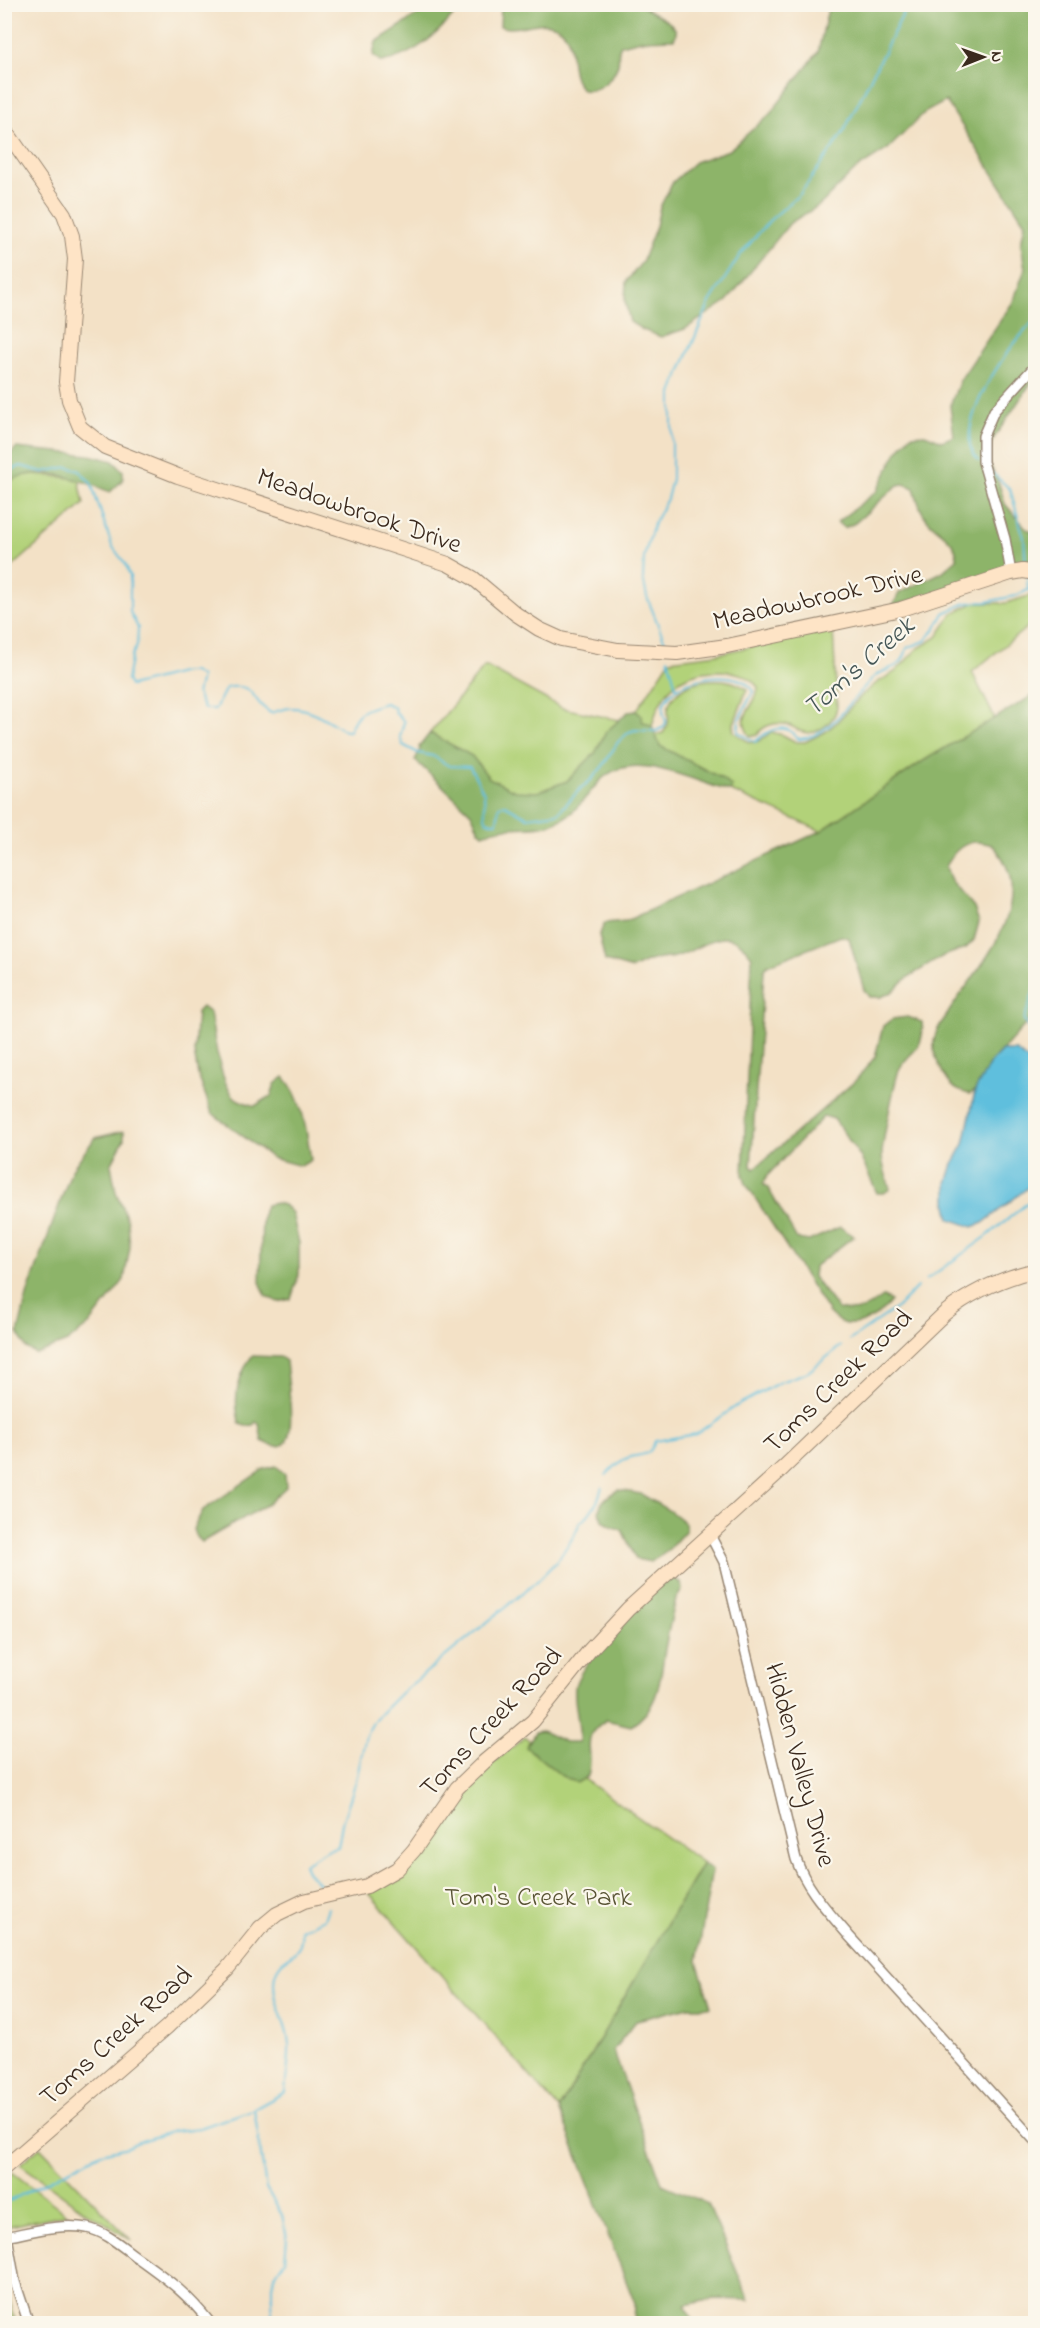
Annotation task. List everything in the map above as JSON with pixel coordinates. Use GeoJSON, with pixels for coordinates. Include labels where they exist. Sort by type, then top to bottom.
{"type":"FeatureCollection","features":[{"type":"Feature","properties":{"kind":"street","name":"Meadowbrook Drive"},"geometry":{"type":"LineString","coordinates":[[4,128],[64,214],[72,236],[75,259],[66,382],[74,416],[80,427],[105,447],[178,477],[448,564],[473,578],[516,614],[540,629],[561,639],[618,650],[677,653],[727,646],[901,609],[1011,573],[1023,571],[1035,573]]}},
{"type":"Feature","properties":{"kind":"street"},"geometry":{"type":"LineString","coordinates":[[1011,573],[1002,529],[983,462],[983,436],[994,411],[1035,365]]}},
{"type":"Feature","properties":{"kind":"street","name":"Toms Creek Road"},"geometry":{"type":"LineString","coordinates":[[4,2168],[167,2027],[227,1969],[265,1924],[277,1914],[304,1901],[367,1886],[396,1869],[414,1850],[466,1779],[533,1721],[618,1619],[783,1468],[945,1313],[970,1295],[990,1285],[1035,1270]]}},
{"type":"Feature","properties":{"kind":"street","name":"Hidden Valley Drive"},"geometry":{"type":"LineString","coordinates":[[710,1535],[724,1562],[796,1858],[805,1881],[849,1936],[1035,2142]]}},
{"type":"Feature","properties":{"kind":"street"},"geometry":{"type":"LineString","coordinates":[[28,2324],[15,2282],[6,2236],[74,2227],[102,2233],[177,2286],[211,2324]]}},
{"type":"Feature","properties":{"kind":"green space"},"geometry":{"type":"Polygon","coordinates":[[[428,4],[462,5],[437,33],[417,48],[394,59],[381,62],[373,55],[376,42],[419,14],[428,4]]]}},
{"type":"Feature","properties":{"kind":"green space"},"geometry":{"type":"Polygon","coordinates":[[[640,4],[675,28],[674,39],[641,40],[621,45],[618,64],[613,75],[599,87],[588,90],[582,90],[576,80],[569,42],[562,30],[549,24],[514,28],[500,26],[501,5],[640,4]]]}},
{"type":"Feature","properties":{"kind":"green space"},"geometry":{"type":"Polygon","coordinates":[[[829,5],[1035,5],[1035,377],[992,441],[988,460],[1005,504],[1027,529],[1035,533],[1035,556],[1012,569],[893,606],[899,593],[942,572],[957,559],[953,545],[928,521],[919,506],[914,488],[904,484],[898,485],[855,523],[844,528],[837,522],[877,491],[897,452],[911,435],[925,434],[942,441],[954,436],[950,406],[960,380],[1013,302],[1025,269],[1021,244],[1025,223],[946,101],[924,113],[888,149],[855,170],[820,205],[790,223],[727,301],[685,329],[661,337],[643,330],[630,322],[625,301],[626,282],[642,262],[656,226],[660,207],[673,182],[695,162],[729,150],[770,114],[818,52],[829,5]]]}},
{"type":"Feature","properties":{"kind":"green space"},"geometry":{"type":"Polygon","coordinates":[[[16,448],[89,455],[113,461],[123,471],[123,480],[110,492],[71,478],[43,473],[17,477],[5,484],[5,460],[16,448]]]}},
{"type":"Feature","properties":{"kind":"green space"},"geometry":{"type":"Polygon","coordinates":[[[34,474],[79,479],[84,504],[5,573],[5,484],[14,477],[34,474]]]}},
{"type":"Feature","properties":{"kind":"green space"},"geometry":{"type":"Polygon","coordinates":[[[1035,596],[1035,621],[972,672],[995,719],[925,760],[821,831],[644,753],[654,735],[663,733],[666,728],[668,706],[676,694],[685,687],[705,680],[727,681],[747,689],[733,726],[734,732],[745,740],[757,742],[771,732],[796,742],[805,742],[825,732],[863,694],[895,672],[917,649],[937,637],[953,613],[974,603],[1006,603],[1035,596]]]}},
{"type":"Feature","properties":{"kind":"green space"},"geometry":{"type":"Polygon","coordinates":[[[833,629],[837,706],[834,717],[826,726],[815,732],[803,732],[786,724],[776,724],[763,728],[757,735],[750,736],[744,722],[758,687],[746,677],[733,672],[695,674],[676,684],[668,692],[661,701],[652,726],[634,726],[563,796],[497,795],[430,733],[485,666],[562,708],[629,722],[670,660],[717,654],[833,629]]]}},
{"type":"Feature","properties":{"kind":"green space"},"geometry":{"type":"Polygon","coordinates":[[[1035,694],[1035,1014],[989,1065],[975,1091],[970,1094],[965,1093],[951,1085],[938,1062],[934,1043],[940,1026],[989,954],[1008,912],[1011,891],[1008,870],[992,845],[977,842],[966,844],[956,851],[946,867],[951,881],[974,908],[979,922],[974,940],[966,948],[943,956],[907,978],[892,992],[881,997],[869,997],[864,990],[849,938],[841,936],[767,965],[764,971],[751,1166],[754,1169],[855,1081],[875,1057],[883,1026],[892,1019],[908,1017],[922,1022],[923,1032],[919,1045],[899,1070],[886,1128],[882,1157],[890,1189],[884,1193],[877,1193],[860,1156],[834,1119],[824,1116],[767,1176],[763,1184],[768,1188],[797,1239],[809,1241],[840,1227],[854,1236],[814,1267],[813,1277],[838,1309],[851,1311],[862,1309],[883,1297],[891,1301],[875,1316],[861,1323],[840,1322],[829,1313],[746,1184],[743,1175],[752,957],[735,940],[726,938],[708,942],[678,956],[649,961],[632,969],[605,961],[599,935],[605,923],[626,921],[821,831],[925,760],[1035,694]]]}},
{"type":"Feature","properties":{"kind":"green space"},"geometry":{"type":"Polygon","coordinates":[[[636,711],[641,715],[642,721],[652,726],[660,746],[721,778],[732,787],[730,791],[663,770],[628,767],[613,772],[599,782],[577,808],[556,822],[539,826],[499,829],[483,834],[471,813],[415,760],[420,750],[419,747],[430,733],[472,756],[489,778],[515,791],[537,792],[567,781],[595,753],[606,732],[628,712],[636,711]]]}},
{"type":"Feature","properties":{"kind":"green space"},"geometry":{"type":"Polygon","coordinates":[[[202,1007],[210,1013],[222,1071],[226,1083],[237,1099],[255,1106],[271,1096],[275,1084],[284,1077],[290,1085],[300,1105],[311,1160],[301,1166],[272,1158],[212,1113],[198,1075],[194,1052],[197,1012],[202,1007]]]}},
{"type":"Feature","properties":{"kind":"green space"},"geometry":{"type":"Polygon","coordinates":[[[124,1131],[124,1139],[111,1165],[116,1192],[128,1222],[130,1247],[124,1280],[89,1325],[67,1342],[36,1354],[26,1348],[18,1333],[28,1292],[72,1169],[95,1138],[124,1131]]]}},
{"type":"Feature","properties":{"kind":"green space"},"geometry":{"type":"Polygon","coordinates":[[[276,1203],[284,1205],[292,1213],[299,1243],[299,1274],[291,1299],[278,1302],[266,1296],[260,1282],[262,1218],[266,1205],[276,1203]]]}},
{"type":"Feature","properties":{"kind":"green space"},"geometry":{"type":"Polygon","coordinates":[[[252,1356],[280,1357],[286,1361],[291,1418],[288,1438],[284,1444],[279,1446],[262,1441],[259,1424],[256,1422],[245,1426],[240,1424],[237,1406],[238,1388],[243,1371],[252,1356]]]}},
{"type":"Feature","properties":{"kind":"green space"},"geometry":{"type":"Polygon","coordinates":[[[276,1466],[285,1474],[286,1487],[268,1504],[202,1542],[195,1535],[193,1529],[203,1510],[264,1469],[276,1466]]]}},
{"type":"Feature","properties":{"kind":"green space"},"geometry":{"type":"Polygon","coordinates":[[[618,1490],[641,1494],[685,1523],[686,1530],[669,1549],[651,1562],[636,1559],[622,1530],[605,1522],[601,1517],[600,1506],[618,1490]]]}},
{"type":"Feature","properties":{"kind":"green space"},"geometry":{"type":"Polygon","coordinates":[[[673,1578],[681,1583],[682,1590],[676,1599],[667,1636],[660,1682],[648,1711],[631,1726],[606,1720],[597,1727],[590,1739],[588,1776],[577,1783],[562,1776],[526,1747],[535,1732],[542,1731],[565,1742],[579,1742],[575,1687],[579,1677],[624,1619],[657,1587],[673,1578]]]}},
{"type":"Feature","properties":{"kind":"green space","name":"Tom's Creek Park"},"geometry":{"type":"Polygon","coordinates":[[[525,1737],[703,1863],[559,2109],[368,1892],[400,1874],[413,1862],[465,1789],[486,1768],[525,1737]]]}},
{"type":"Feature","properties":{"kind":"green space"},"geometry":{"type":"Polygon","coordinates":[[[703,1863],[712,1870],[697,1961],[711,2007],[689,2007],[637,2020],[613,2050],[662,2184],[708,2204],[749,2300],[714,2299],[685,2305],[694,2323],[634,2323],[635,2304],[559,2109],[703,1863]]]}},
{"type":"Feature","properties":{"kind":"green space"},"geometry":{"type":"Polygon","coordinates":[[[40,2147],[132,2241],[90,2215],[20,2164],[40,2147]]]}},
{"type":"Feature","properties":{"kind":"green space"},"geometry":{"type":"Polygon","coordinates":[[[12,2172],[67,2214],[5,2227],[5,2179],[12,2172]]]}},
{"type":"Feature","properties":{"kind":"green space"},"geometry":{"type":"Polygon","coordinates":[[[4,2282],[15,2319],[15,2323],[5,2323],[4,2282]]]}},
{"type":"Feature","properties":{"kind":"water"},"geometry":{"type":"Polygon","coordinates":[[[1002,1051],[1016,1051],[1035,1066],[1035,1182],[983,1223],[973,1227],[950,1219],[947,1205],[947,1183],[953,1164],[964,1144],[975,1091],[989,1065],[1002,1051]]]}},
{"type":"Feature","properties":{"kind":"waterway"},"geometry":{"type":"LineString","coordinates":[[667,647],[647,597],[643,578],[644,557],[654,523],[667,499],[672,479],[672,394],[676,382],[710,302],[740,255],[769,221],[800,194],[843,133],[908,4]]}},
{"type":"Feature","properties":{"kind":"waterway"},"geometry":{"type":"LineString","coordinates":[[979,461],[970,445],[970,429],[974,413],[1002,360],[1036,319]]}},
{"type":"Feature","properties":{"kind":"waterway","name":"Tom's Creek"},"geometry":{"type":"LineString","coordinates":[[4,473],[21,466],[43,472],[68,467],[80,471],[91,483],[112,546],[126,565],[130,576],[130,612],[138,628],[137,646],[132,655],[127,680],[130,686],[193,672],[201,677],[197,694],[204,709],[215,709],[226,688],[243,688],[249,690],[271,713],[288,708],[298,708],[320,716],[345,731],[349,731],[355,718],[362,711],[385,703],[394,707],[395,712],[404,722],[400,737],[403,745],[418,753],[433,756],[449,766],[470,767],[484,793],[487,822],[497,822],[499,806],[505,805],[527,817],[558,813],[591,780],[618,742],[629,732],[656,731],[664,727],[666,721],[663,707],[669,696],[681,686],[714,677],[745,682],[753,692],[739,719],[738,732],[755,742],[774,729],[789,731],[799,739],[811,737],[841,715],[874,677],[902,661],[907,648],[925,641],[936,628],[944,613],[966,603],[986,602],[1015,596],[1028,590],[1036,590]]}},
{"type":"Feature","properties":{"kind":"waterway"},"geometry":{"type":"LineString","coordinates":[[988,469],[1010,489],[1024,538],[1026,566]]}},
{"type":"Feature","properties":{"kind":"waterway"},"geometry":{"type":"LineString","coordinates":[[1027,577],[1028,590]]}},
{"type":"Feature","properties":{"kind":"waterway"},"geometry":{"type":"LineString","coordinates":[[668,658],[676,687]]}},
{"type":"Feature","properties":{"kind":"waterway","name":"Tom's Creek"},"geometry":{"type":"LineString","coordinates":[[1036,985],[1024,1020],[1036,1042]]}},
{"type":"Feature","properties":{"kind":"waterway"},"geometry":{"type":"LineString","coordinates":[[926,1280],[986,1237],[1036,1196]]}},
{"type":"Feature","properties":{"kind":"waterway"},"geometry":{"type":"LineString","coordinates":[[850,1340],[898,1307],[917,1287]]}},
{"type":"Feature","properties":{"kind":"waterway"},"geometry":{"type":"LineString","coordinates":[[606,1475],[622,1460],[650,1451],[655,1441],[696,1434],[738,1405],[780,1382],[808,1372],[841,1346]]}},
{"type":"Feature","properties":{"kind":"waterway"},"geometry":{"type":"LineString","coordinates":[[321,1886],[307,1871],[304,1864],[329,1849],[338,1847],[342,1823],[356,1781],[366,1735],[375,1719],[401,1693],[536,1582],[557,1561],[574,1536],[580,1522],[586,1518],[597,1502],[602,1487]]}},
{"type":"Feature","properties":{"kind":"waterway"},"geometry":{"type":"LineString","coordinates":[[4,2204],[101,2153],[128,2147],[174,2131],[200,2128],[254,2109],[285,2092],[289,2044],[275,1993],[275,1975],[282,1963],[299,1946],[301,1930],[324,1919],[328,1908]]}},
{"type":"Feature","properties":{"kind":"waterway"},"geometry":{"type":"LineString","coordinates":[[254,2109],[266,2188],[282,2215],[287,2238],[285,2260],[274,2277],[272,2286],[272,2324]]}}]}
